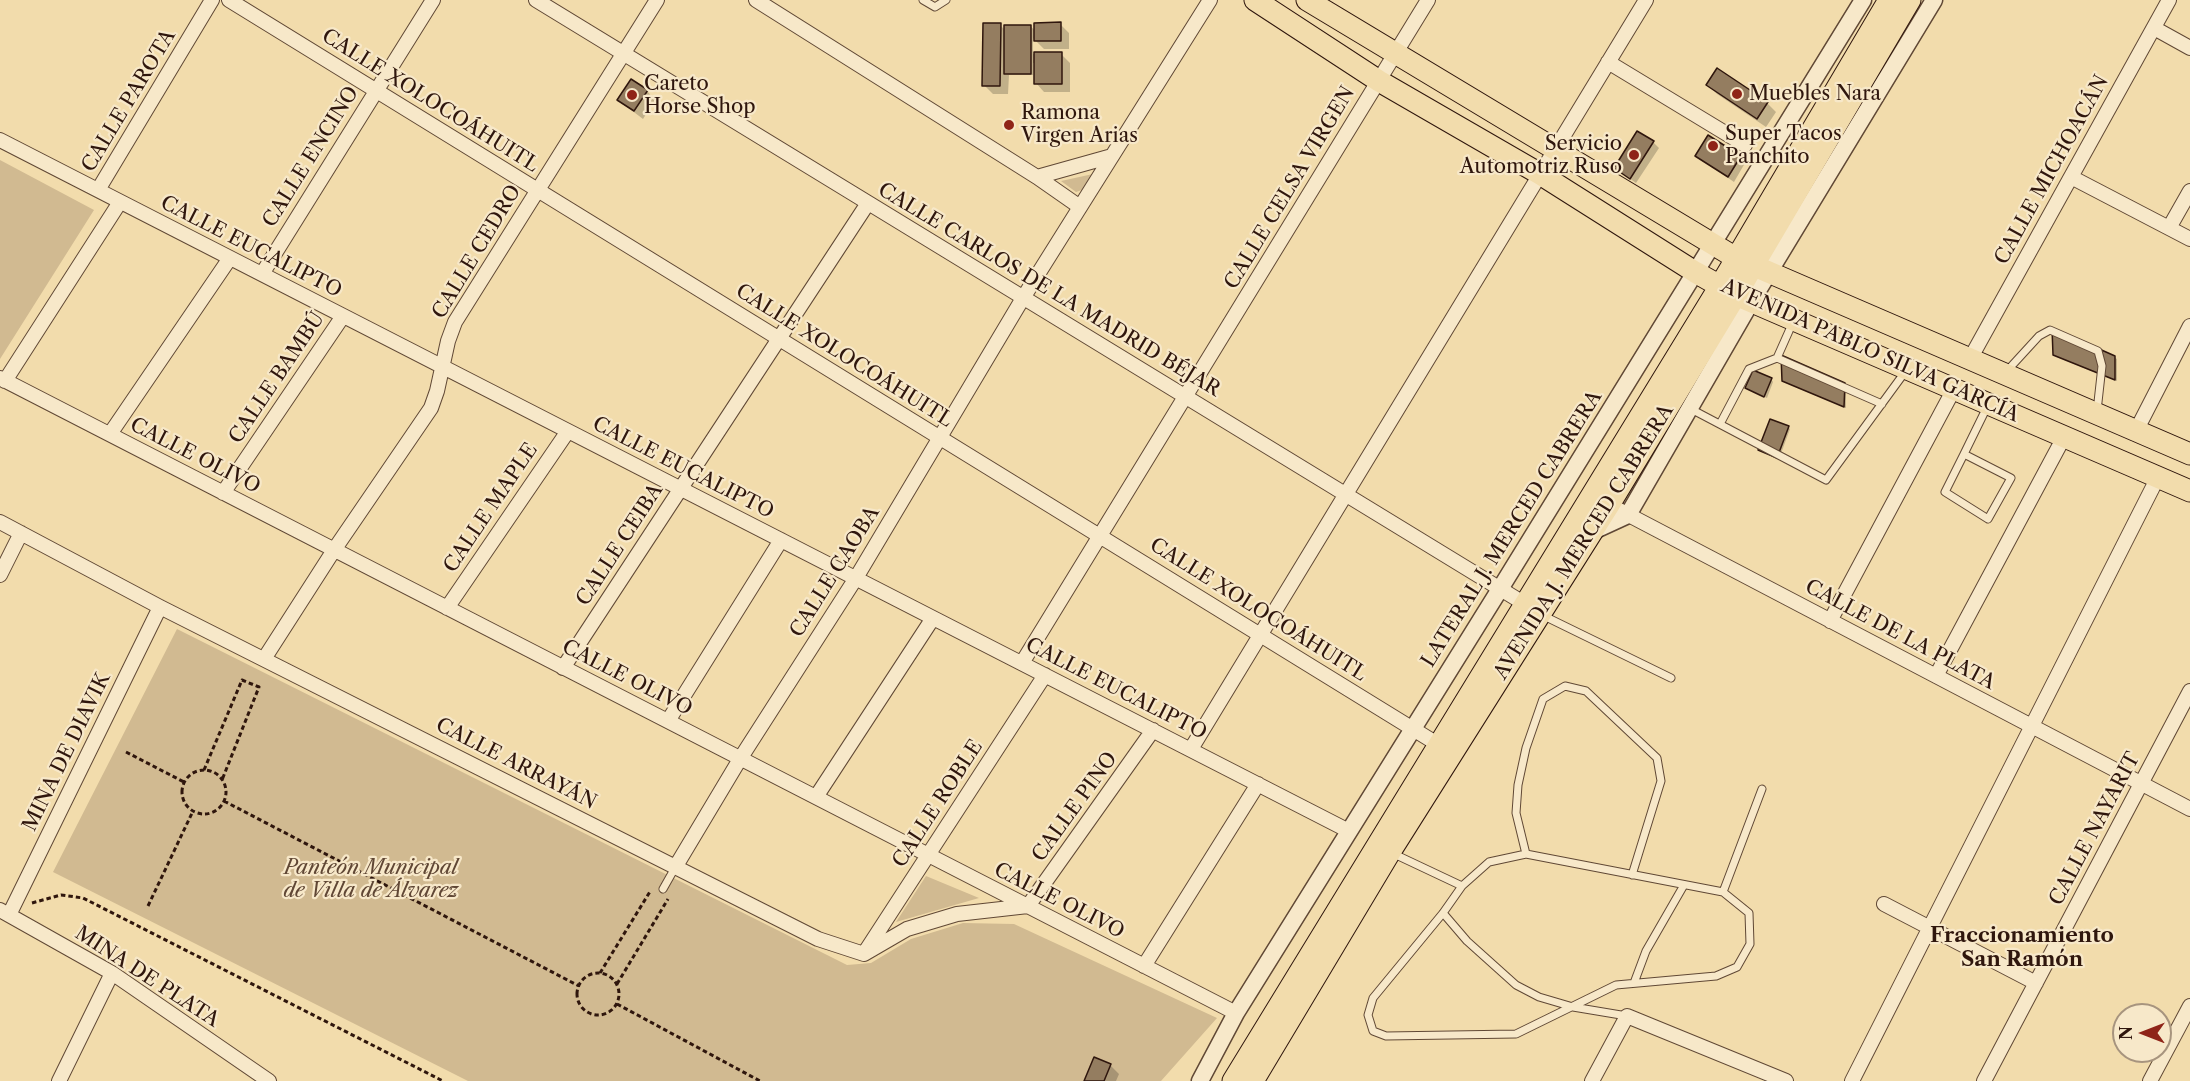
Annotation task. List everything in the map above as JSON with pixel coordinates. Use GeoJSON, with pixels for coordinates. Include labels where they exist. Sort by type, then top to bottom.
{"type":"FeatureCollection","features":[{"type":"Feature","properties":{"kind":"main road","name":"AVENIDA PABLO SILVA GARCÍA"},"geometry":{"type":"LineString","coordinates":[[1255,0],[1378,81],[1540,174],[1695,272],[1736,294],[2190,491]]}},
{"type":"Feature","properties":{"kind":"main road","name":"AVENIDA PABLO SILVA GARCÍA"},"geometry":{"type":"LineString","coordinates":[[1307,0],[1712,245],[1752,266],[2190,454]]}},
{"type":"Feature","properties":{"kind":"main road","name":"AVENIDA J. MERCED CABRERA"},"geometry":{"type":"LineString","coordinates":[[1752,266],[1889,0]]}},
{"type":"Feature","properties":{"kind":"main road","name":"AVENIDA J. MERCED CABRERA"},"geometry":{"type":"LineString","coordinates":[[1252,1081],[1533,609],[1600,500],[1736,294],[1910,0]]}},
{"type":"Feature","properties":{"kind":"main road","name":"AVENIDA J. MERCED CABRERA"},"geometry":{"type":"LineString","coordinates":[[1233,1081],[1439,745],[1533,609],[1592,531],[1600,500]]}},
{"type":"Feature","properties":{"kind":"street","name":"CALLE PAROTA"},"geometry":{"type":"LineString","coordinates":[[98,190],[212,0]]}},
{"type":"Feature","properties":{"kind":"street","name":"CALLE XOLOCOÁHUITL"},"geometry":{"type":"LineString","coordinates":[[229,0],[1439,745]]}},
{"type":"Feature","properties":{"kind":"street","name":"CALLE ENCINO"},"geometry":{"type":"LineString","coordinates":[[262,274],[433,0]]}},
{"type":"Feature","properties":{"kind":"street","name":"CALLE CARLOS DE LA MADRID BÉJAR"},"geometry":{"type":"LineString","coordinates":[[536,0],[1533,609]]}},
{"type":"Feature","properties":{"kind":"street","name":"CALLE CEDRO"},"geometry":{"type":"LineString","coordinates":[[264,659],[334,549],[430,408],[455,322],[657,0]]}},
{"type":"Feature","properties":{"kind":"street"},"geometry":{"type":"LineString","coordinates":[[756,0],[1037,177],[1080,207]]}},
{"type":"Feature","properties":{"kind":"street","name":"CALLE CAOBA"},"geometry":{"type":"LineString","coordinates":[[676,866],[740,759],[856,578],[1023,298],[1210,0]]}},
{"type":"Feature","properties":{"kind":"street","name":"CALLE CELSA VIRGEN"},"geometry":{"type":"LineString","coordinates":[[1185,396],[1428,0]]}},
{"type":"Feature","properties":{"kind":"street"},"geometry":{"type":"LineString","coordinates":[[1191,749],[1646,0]]}},
{"type":"Feature","properties":{"kind":"street","name":"LATERAL J. MERCED CABRERA"},"geometry":{"type":"LineString","coordinates":[[1200,1081],[1236,1013],[1863,0]]}},
{"type":"Feature","properties":{"kind":"street"},"geometry":{"type":"LineString","coordinates":[[1592,531],[1628,514],[1689,408],[1736,294],[1752,266],[1934,0]]}},
{"type":"Feature","properties":{"kind":"street","name":"CALLE MICHOACÁN"},"geometry":{"type":"LineString","coordinates":[[1970,359],[2169,0]]}},
{"type":"Feature","properties":{"kind":"street"},"geometry":{"type":"LineString","coordinates":[[2154,28],[2190,48]]}},
{"type":"Feature","properties":{"kind":"street"},"geometry":{"type":"LineString","coordinates":[[1608,62],[1745,145]]}},
{"type":"Feature","properties":{"kind":"street","name":"CALLE EUCALIPTO"},"geometry":{"type":"LineString","coordinates":[[0,140],[1349,831]]}},
{"type":"Feature","properties":{"kind":"street"},"geometry":{"type":"LineString","coordinates":[[1037,177],[1112,156]]}},
{"type":"Feature","properties":{"kind":"street"},"geometry":{"type":"LineString","coordinates":[[2071,177],[2190,238]]}},
{"type":"Feature","properties":{"kind":"street"},"geometry":{"type":"LineString","coordinates":[[2169,228],[2190,191]]}},
{"type":"Feature","properties":{"kind":"street"},"geometry":{"type":"LineString","coordinates":[[3,379],[120,202]]}},
{"type":"Feature","properties":{"kind":"street","name":"CALLE CEIBA"},"geometry":{"type":"LineString","coordinates":[[563,668],[868,203]]}},
{"type":"Feature","properties":{"kind":"street"},"geometry":{"type":"LineString","coordinates":[[110,434],[230,258]]}},
{"type":"Feature","properties":{"kind":"street","name":"CALLE BAMBÚ"},"geometry":{"type":"LineString","coordinates":[[223,492],[343,316]]}},
{"type":"Feature","properties":{"kind":"street"},"geometry":{"type":"LineString","coordinates":[[2136,431],[2190,326]]}},
{"type":"Feature","properties":{"kind":"street","name":"CALLE OLIVO"},"geometry":{"type":"LineString","coordinates":[[3,379],[1236,1013]]}},
{"type":"Feature","properties":{"kind":"street"},"geometry":{"type":"LineString","coordinates":[[1830,621],[1954,389]]}},
{"type":"Feature","properties":{"kind":"street"},"geometry":{"type":"LineString","coordinates":[[1022,663],[1185,396]]}},
{"type":"Feature","properties":{"kind":"street","name":"CALLE MAPLE"},"geometry":{"type":"LineString","coordinates":[[447,608],[568,431]]}},
{"type":"Feature","properties":{"kind":"street"},"geometry":{"type":"LineString","coordinates":[[1936,676],[2064,437]]}},
{"type":"Feature","properties":{"kind":"street"},"geometry":{"type":"LineString","coordinates":[[1852,1081],[2158,477]]}},
{"type":"Feature","properties":{"kind":"street","name":"CALLE DE LA PLATA"},"geometry":{"type":"LineString","coordinates":[[1600,500],[2190,809]]}},
{"type":"Feature","properties":{"kind":"street","name":"CALLE ARRAYÁN"},"geometry":{"type":"LineString","coordinates":[[0,522],[160,607],[818,939],[864,954]]}},
{"type":"Feature","properties":{"kind":"street"},"geometry":{"type":"LineString","coordinates":[[0,575],[21,533]]}},
{"type":"Feature","properties":{"kind":"street"},"geometry":{"type":"LineString","coordinates":[[668,721],[781,540]]}},
{"type":"Feature","properties":{"kind":"street","name":"MINA DE DIAVIK"},"geometry":{"type":"LineString","coordinates":[[4,912],[160,607]]}},
{"type":"Feature","properties":{"kind":"street"},"geometry":{"type":"LineString","coordinates":[[816,797],[933,618]]}},
{"type":"Feature","properties":{"kind":"street","name":"CALLE ROBLE"},"geometry":{"type":"LineString","coordinates":[[864,954],[1045,675]]}},
{"type":"Feature","properties":{"kind":"street","name":"CALLE NAYARIT"},"geometry":{"type":"LineString","coordinates":[[1984,1081],[2190,691]]}},
{"type":"Feature","properties":{"kind":"street","name":"CALLE PINO"},"geometry":{"type":"LineString","coordinates":[[1028,906],[1154,730]]}},
{"type":"Feature","properties":{"kind":"street"},"geometry":{"type":"LineString","coordinates":[[1144,966],[1258,784]]}},
{"type":"Feature","properties":{"kind":"street"},"geometry":{"type":"LineString","coordinates":[[1884,904],[2036,983]]}},
{"type":"Feature","properties":{"kind":"street"},"geometry":{"type":"LineString","coordinates":[[864,954],[907,929],[957,914],[1028,906]]}},
{"type":"Feature","properties":{"kind":"street","name":"MINA DE PLATA"},"geometry":{"type":"LineString","coordinates":[[4,912],[112,973],[269,1081]]}},
{"type":"Feature","properties":{"kind":"street"},"geometry":{"type":"LineString","coordinates":[[60,1081],[112,973]]}},
{"type":"Feature","properties":{"kind":"street"},"geometry":{"type":"LineString","coordinates":[[2150,1081],[2190,1006]]}},
{"type":"Feature","properties":{"kind":"street"},"geometry":{"type":"LineString","coordinates":[[1592,1081],[1627,1016],[1786,1081]]}},
{"type":"Feature","properties":{"kind":"lane"},"geometry":{"type":"LineString","coordinates":[[922,0],[935,7],[946,0]]}},
{"type":"Feature","properties":{"kind":"lane"},"geometry":{"type":"LineString","coordinates":[[1720,424],[1749,369],[1777,358],[1794,320]]}},
{"type":"Feature","properties":{"kind":"lane"},"geometry":{"type":"LineString","coordinates":[[2004,374],[2039,336],[2050,330],[2098,351],[2102,366],[2096,415]]}},
{"type":"Feature","properties":{"kind":"lane"},"geometry":{"type":"LineString","coordinates":[[1777,358],[1882,404]]}},
{"type":"Feature","properties":{"kind":"lane"},"geometry":{"type":"LineString","coordinates":[[1689,408],[1826,480],[1907,369]]}},
{"type":"Feature","properties":{"kind":"lane"},"geometry":{"type":"LineString","coordinates":[[1964,454],[2011,478],[1988,519],[1946,492],[1964,454],[1989,404]]}},
{"type":"Feature","properties":{"kind":"lane"},"geometry":{"type":"LineString","coordinates":[[1533,609],[1671,678]]}},
{"type":"Feature","properties":{"kind":"lane"},"geometry":{"type":"LineString","coordinates":[[1526,854],[1516,813],[1518,785],[1526,748],[1543,699],[1565,686],[1586,691],[1657,758],[1661,781],[1632,875]]}},
{"type":"Feature","properties":{"kind":"lane"},"geometry":{"type":"LineString","coordinates":[[1723,892],[1762,789]]}},
{"type":"Feature","properties":{"kind":"lane"},"geometry":{"type":"LineString","coordinates":[[1390,852],[1462,886]]}},
{"type":"Feature","properties":{"kind":"lane"},"geometry":{"type":"LineString","coordinates":[[1526,854],[1683,885],[1723,892],[1749,913],[1750,944],[1737,967],[1716,976],[1616,985],[1516,1034],[1386,1036],[1373,1031],[1368,1015],[1373,998],[1443,913],[1462,886],[1489,862],[1526,854]]}},
{"type":"Feature","properties":{"kind":"lane"},"geometry":{"type":"LineString","coordinates":[[663,889],[676,866]]}},
{"type":"Feature","properties":{"kind":"lane"},"geometry":{"type":"LineString","coordinates":[[1634,983],[1646,951],[1683,885]]}},
{"type":"Feature","properties":{"kind":"lane"},"geometry":{"type":"LineString","coordinates":[[1443,913],[1467,941],[1516,985],[1539,997],[1573,1007],[1627,1016]]}},
{"type":"Feature","properties":{"kind":"path"},"geometry":{"type":"LineString","coordinates":[[204,770],[243,680],[260,687],[222,780]]}},
{"type":"Feature","properties":{"kind":"path"},"geometry":{"type":"LineString","coordinates":[[126,752],[184,782]]}},
{"type":"Feature","properties":{"kind":"path"},"geometry":{"type":"LineString","coordinates":[[204,770],[217,775],[225,787],[224,801],[214,812],[200,814],[193,812],[182,795],[184,782],[193,773],[204,770]]}},
{"type":"Feature","properties":{"kind":"path"},"geometry":{"type":"LineString","coordinates":[[224,801],[579,986]]}},
{"type":"Feature","properties":{"kind":"path"},"geometry":{"type":"LineString","coordinates":[[148,906],[193,812]]}},
{"type":"Feature","properties":{"kind":"path"},"geometry":{"type":"LineString","coordinates":[[600,973],[655,884],[671,894],[616,984]]}},
{"type":"Feature","properties":{"kind":"path"},"geometry":{"type":"LineString","coordinates":[[4,912],[37,900],[61,895],[82,898],[443,1081]]}},
{"type":"Feature","properties":{"kind":"path"},"geometry":{"type":"LineString","coordinates":[[600,973],[607,975],[619,990],[616,1004],[606,1014],[592,1014],[580,1006],[577,992],[579,986],[588,976],[600,973]]}},
{"type":"Feature","properties":{"kind":"path"},"geometry":{"type":"LineString","coordinates":[[616,1004],[760,1081]]}},
{"type":"Feature","properties":{"kind":"green space"},"geometry":{"type":"Polygon","coordinates":[[[0,160],[94,210],[0,359],[0,160]]]}},
{"type":"Feature","properties":{"kind":"green space"},"geometry":{"type":"Polygon","coordinates":[[[1093,174],[1082,190],[1076,192],[1061,181],[1093,174]]]}},
{"type":"Feature","properties":{"kind":"green space","name":"Panteón Municipal de Villa de Álvarez"},"geometry":{"type":"Polygon","coordinates":[[[177,629],[847,965],[871,963],[911,939],[963,923],[1014,924],[1217,1018],[1161,1081],[468,1081],[53,872],[177,629]]]}},
{"type":"Feature","properties":{"kind":"green space"},"geometry":{"type":"Polygon","coordinates":[[[926,876],[979,898],[896,922],[926,876]]]}},
{"type":"Feature","properties":{"kind":"building"},"geometry":{"type":"Polygon","coordinates":[[[1061,22],[1061,41],[1034,41],[1034,23],[1061,22]]]}},
{"type":"Feature","properties":{"kind":"building"},"geometry":{"type":"Polygon","coordinates":[[[983,23],[1001,23],[1000,86],[982,86],[983,23]]]}},
{"type":"Feature","properties":{"kind":"building"},"geometry":{"type":"Polygon","coordinates":[[[1004,25],[1031,25],[1031,74],[1004,74],[1004,25]]]}},
{"type":"Feature","properties":{"kind":"building"},"geometry":{"type":"Polygon","coordinates":[[[1034,52],[1062,52],[1062,84],[1034,84],[1034,52]]]}},
{"type":"Feature","properties":{"kind":"building","name":"Muebles Nara"},"geometry":{"type":"Polygon","coordinates":[[[1717,68],[1768,102],[1757,119],[1706,85],[1717,68]]]}},
{"type":"Feature","properties":{"kind":"building","name":"Careto Horse Shop"},"geometry":{"type":"Polygon","coordinates":[[[631,79],[648,90],[634,111],[617,100],[631,79]]]}},
{"type":"Feature","properties":{"kind":"building","name":"Servicio Automotriz Ruso"},"geometry":{"type":"Polygon","coordinates":[[[1637,131],[1654,141],[1630,179],[1614,168],[1637,131]]]}},
{"type":"Feature","properties":{"kind":"building","name":"Super Tacos Panchito"},"geometry":{"type":"Polygon","coordinates":[[[1708,135],[1741,156],[1728,177],[1695,156],[1708,135]]]}},
{"type":"Feature","properties":{"kind":"building"},"geometry":{"type":"Polygon","coordinates":[[[2052,328],[2115,356],[2115,380],[2053,355],[2052,328]]]}},
{"type":"Feature","properties":{"kind":"building"},"geometry":{"type":"Polygon","coordinates":[[[1781,355],[1845,383],[1844,407],[1782,381],[1781,355]]]}},
{"type":"Feature","properties":{"kind":"building"},"geometry":{"type":"Polygon","coordinates":[[[1753,370],[1772,378],[1764,397],[1745,388],[1753,370]]]}},
{"type":"Feature","properties":{"kind":"building"},"geometry":{"type":"Polygon","coordinates":[[[1770,419],[1789,426],[1777,458],[1758,450],[1770,419]]]}},
{"type":"Feature","properties":{"kind":"building"},"geometry":{"type":"Polygon","coordinates":[[[1094,1057],[1111,1064],[1104,1081],[1084,1081],[1094,1057]]]}},
{"type":"Feature","properties":{"kind":"place","name":"Muebles Nara"},"geometry":{"type":"Point","coordinates":[1737,94]}},
{"type":"Feature","properties":{"kind":"place","name":"Careto Horse Shop"},"geometry":{"type":"Point","coordinates":[632,95]}},
{"type":"Feature","properties":{"kind":"place","name":"Ramona Virgen Arias"},"geometry":{"type":"Point","coordinates":[1009,125]}},
{"type":"Feature","properties":{"kind":"place","name":"Super Tacos Panchito"},"geometry":{"type":"Point","coordinates":[1713,146]}},
{"type":"Feature","properties":{"kind":"place","name":"Servicio Automotriz Ruso"},"geometry":{"type":"Point","coordinates":[1634,155]}},
{"type":"Feature","properties":{"kind":"district","name":"Fraccionamiento San Ramón"},"geometry":{"type":"Point","coordinates":[2022,948]}}]}
